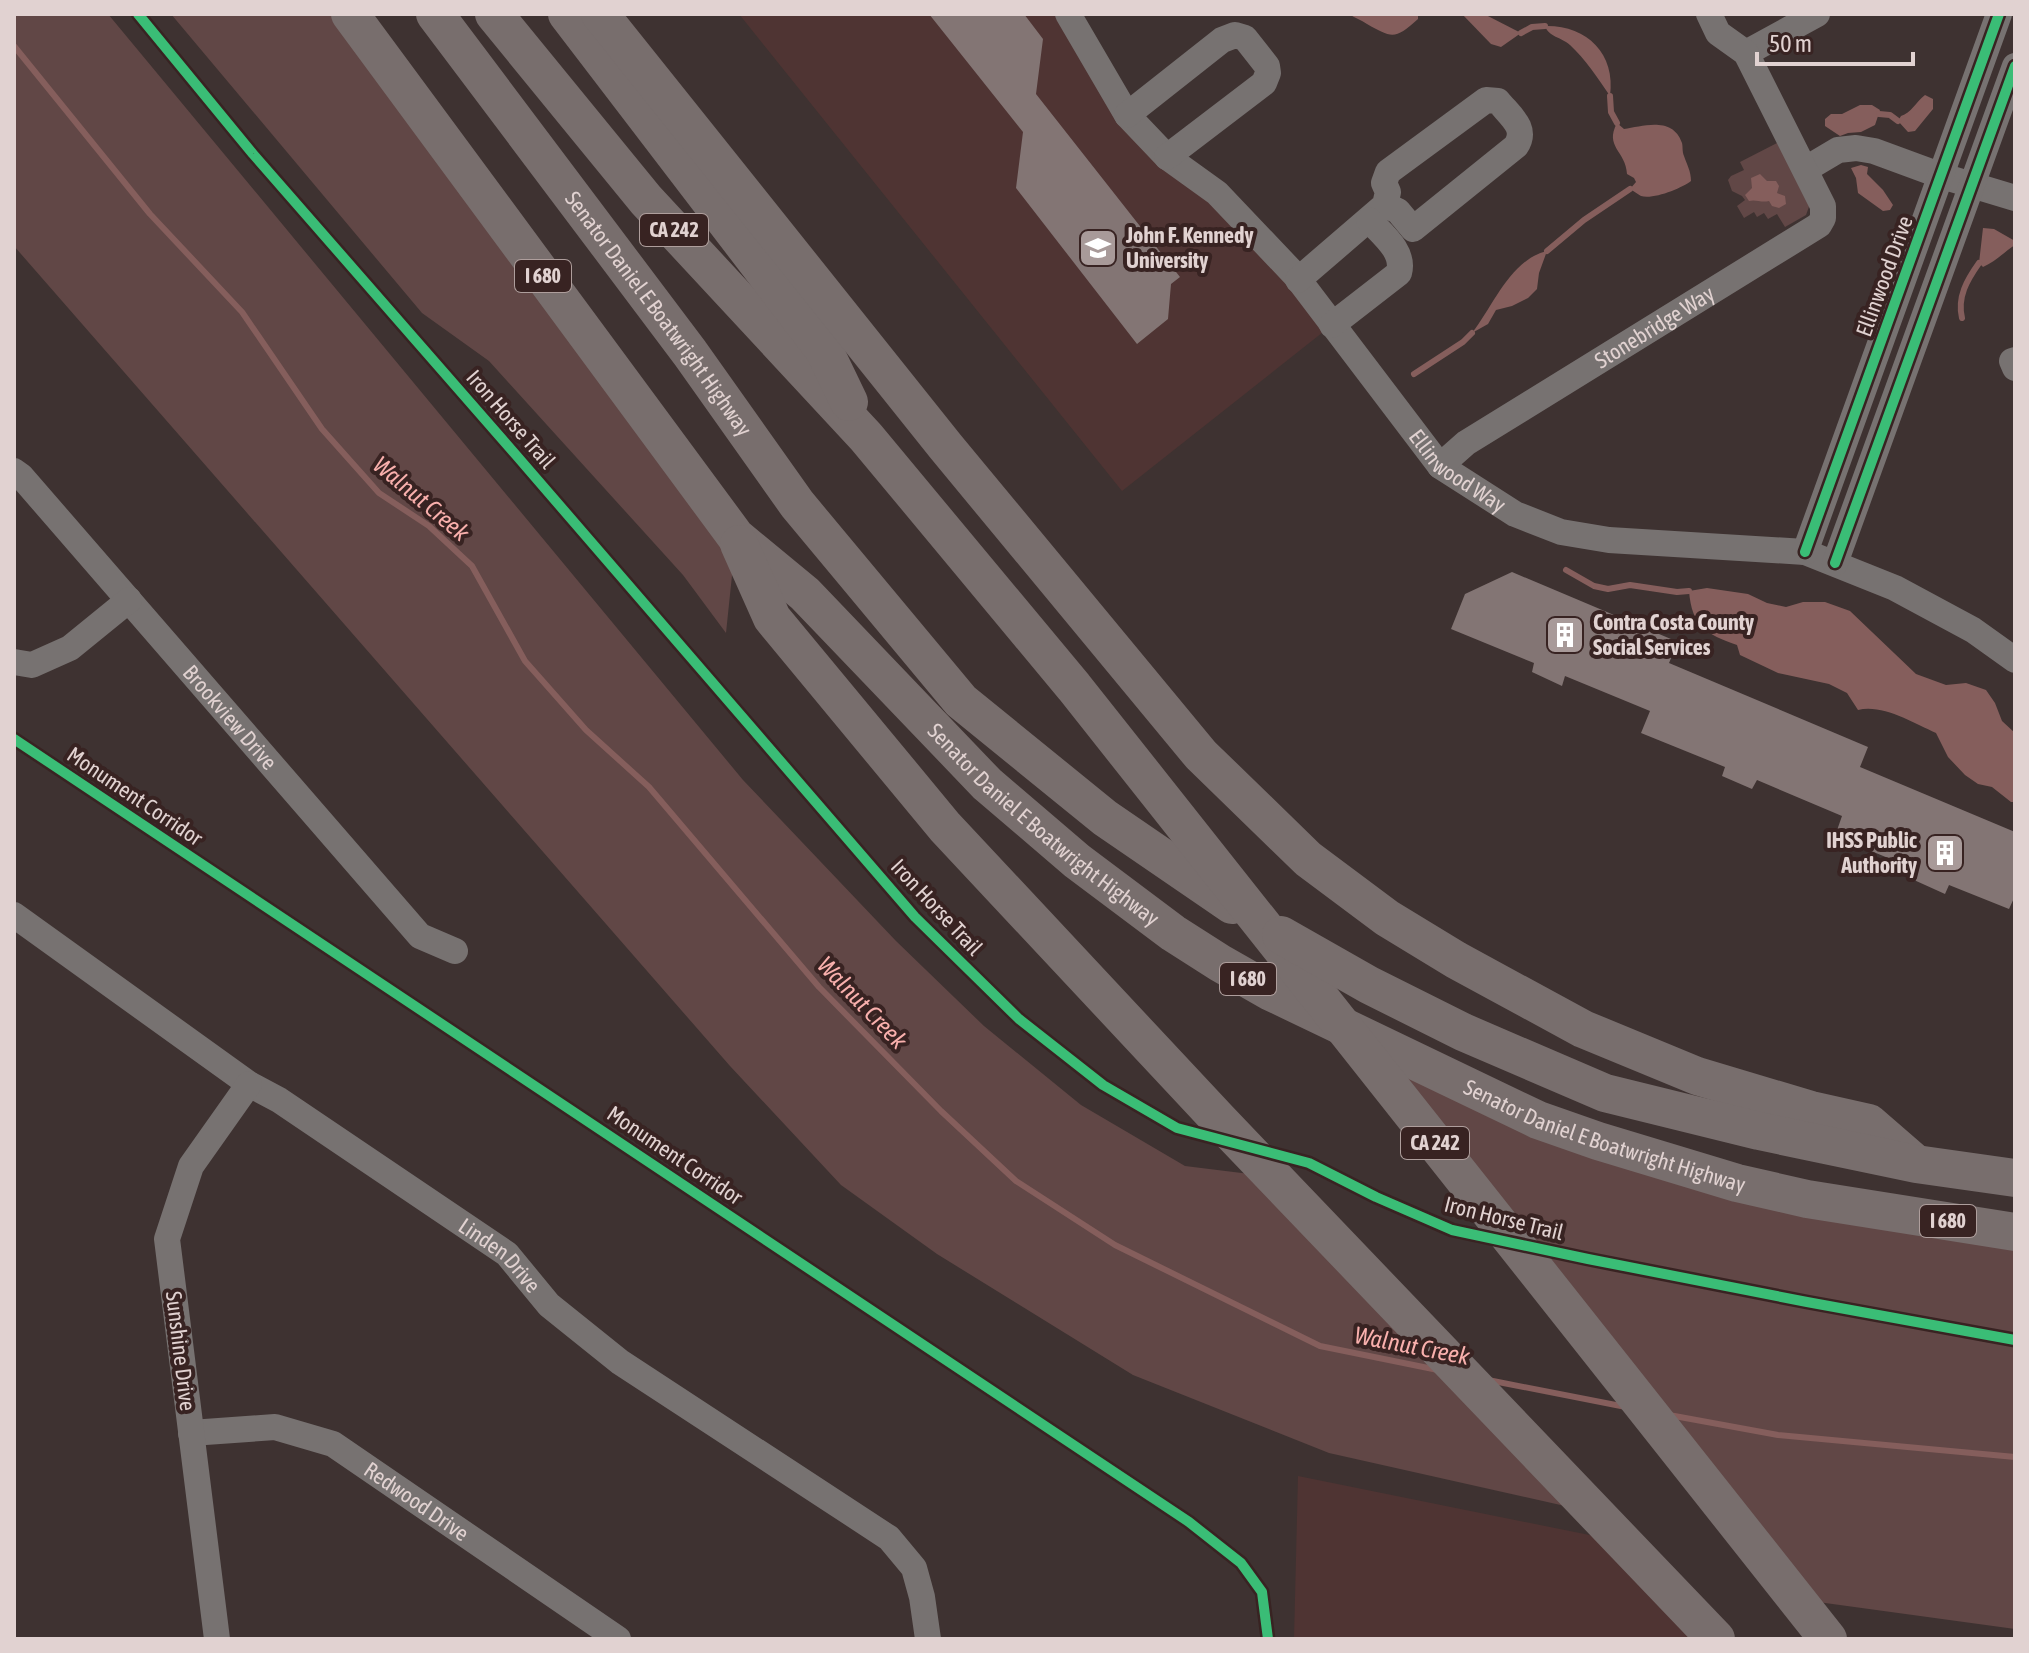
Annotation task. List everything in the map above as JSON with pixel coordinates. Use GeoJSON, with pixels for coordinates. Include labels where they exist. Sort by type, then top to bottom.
{"type":"FeatureCollection","features":[{"type":"Feature","properties":{"kind":"highway","name":"Senator Daniel E Boatwright Highway"},"geometry":{"type":"LineString","coordinates":[[350,14],[736,537],[805,594],[987,784],[1077,861],[1173,933],[1269,991],[1538,1120],[1737,1183],[1807,1199],[2015,1232]]}},
{"type":"Feature","properties":{"kind":"highway","name":"Senator Daniel E Boatwright Highway"},"geometry":{"type":"LineString","coordinates":[[435,14],[690,353],[797,504],[961,701],[1105,818],[1247,914],[1369,985],[1463,1032],[1605,1093],[1759,1131],[1916,1164],[2015,1178]]}},
{"type":"Feature","properties":{"kind":"highway","name":"CA 242"},"geometry":{"type":"LineString","coordinates":[[494,14],[646,200],[866,437],[1074,687],[1828,1639]]}},
{"type":"Feature","properties":{"kind":"highway"},"geometry":{"type":"LineString","coordinates":[[567,14],[824,350],[866,437]]}},
{"type":"Feature","properties":{"kind":"highway"},"geometry":{"type":"LineString","coordinates":[[600,14],[937,435],[1201,755],[1308,859],[1398,925],[1583,1029],[1697,1076],[1811,1110],[1869,1123],[1916,1164]]}},
{"type":"Feature","properties":{"kind":"highway"},"geometry":{"type":"LineString","coordinates":[[736,537],[772,618],[945,827],[1219,1120],[1716,1639]]}},
{"type":"Feature","properties":{"kind":"street","name":"Ellinwood Way"},"geometry":{"type":"LineString","coordinates":[[1068,14],[1127,115],[1167,157],[1217,193],[1298,280],[1440,466],[1515,514],[1561,532],[1609,540],[1805,552],[1895,588],[1973,630],[2015,660]]}},
{"type":"Feature","properties":{"kind":"street","name":"Stonebridge Way"},"geometry":{"type":"LineString","coordinates":[[1440,466],[1466,443],[1819,225],[1823,218],[1823,206],[1746,53],[1718,33],[1709,14]]}},
{"type":"Feature","properties":{"kind":"street"},"geometry":{"type":"LineString","coordinates":[[1746,53],[1817,14]]}},
{"type":"Feature","properties":{"kind":"street","name":"Ellinwood Drive"},"geometry":{"type":"LineString","coordinates":[[1805,552],[1999,14]]}},
{"type":"Feature","properties":{"kind":"street"},"geometry":{"type":"LineString","coordinates":[[1127,115],[1222,40],[1235,35],[1245,38],[1267,66],[1264,83],[1167,157]]}},
{"type":"Feature","properties":{"kind":"street"},"geometry":{"type":"LineString","coordinates":[[1835,563],[2015,66]]}},
{"type":"Feature","properties":{"kind":"street"},"geometry":{"type":"LineString","coordinates":[[1298,280],[1377,213],[1388,192],[1384,183],[1388,172],[1486,100],[1498,101],[1522,130],[1522,138],[1516,146],[1413,229],[1398,211],[1377,213]]}},
{"type":"Feature","properties":{"kind":"street"},"geometry":{"type":"LineString","coordinates":[[1806,169],[1838,150],[1856,148],[1874,151],[2015,198]]}},
{"type":"Feature","properties":{"kind":"street"},"geometry":{"type":"LineString","coordinates":[[1332,325],[1399,273],[1401,265],[1398,255],[1377,213]]}},
{"type":"Feature","properties":{"kind":"street","name":"Brookview Drive"},"geometry":{"type":"LineString","coordinates":[[14,471],[420,936],[455,951]]}},
{"type":"Feature","properties":{"kind":"street"},"geometry":{"type":"LineString","coordinates":[[14,662],[32,665],[70,648],[129,600]]}},
{"type":"Feature","properties":{"kind":"street","name":"Linden Drive"},"geometry":{"type":"LineString","coordinates":[[14,915],[249,1084],[279,1100],[507,1254],[549,1305],[620,1362],[889,1538],[914,1568],[928,1639]]}},
{"type":"Feature","properties":{"kind":"street","name":"Sunshine Drive"},"geometry":{"type":"LineString","coordinates":[[217,1639],[167,1239],[191,1166],[249,1084]]}},
{"type":"Feature","properties":{"kind":"street","name":"Redwood Drive"},"geometry":{"type":"LineString","coordinates":[[191,1433],[275,1427],[333,1444],[618,1639]]}},
{"type":"Feature","properties":{"kind":"shaded area"},"geometry":{"type":"Polygon","coordinates":[[[14,14],[108,14],[743,780],[896,941],[984,1026],[1081,1105],[1185,1166],[1274,1177],[1596,1513],[1329,1453],[1133,1375],[937,1254],[841,1185],[730,1066],[14,246],[14,14]]]}},
{"type":"Feature","properties":{"kind":"shaded area"},"geometry":{"type":"Polygon","coordinates":[[[171,14],[350,14],[736,537],[726,633],[683,575],[489,361],[422,313],[171,14]]]}},
{"type":"Feature","properties":{"kind":"shaded area","name":"John F. Kennedy University"},"geometry":{"type":"Polygon","coordinates":[[[739,14],[1068,14],[1127,115],[1332,325],[1122,491],[739,14]]]}},
{"type":"Feature","properties":{"kind":"shaded area"},"geometry":{"type":"Polygon","coordinates":[[[1349,14],[1418,14],[1418,19],[1404,31],[1393,35],[1349,14]]]}},
{"type":"Feature","properties":{"kind":"shaded area"},"geometry":{"type":"Polygon","coordinates":[[[1462,14],[1484,14],[1521,33],[1501,47],[1491,44],[1462,14]]]}},
{"type":"Feature","properties":{"kind":"shaded area"},"geometry":{"type":"Polygon","coordinates":[[[1545,26],[1573,30],[1595,44],[1608,67],[1610,96],[1576,50],[1545,26]]]}},
{"type":"Feature","properties":{"kind":"shaded area"},"geometry":{"type":"Polygon","coordinates":[[[1925,95],[1933,99],[1933,109],[1915,131],[1908,132],[1898,121],[1925,95]]]}},
{"type":"Feature","properties":{"kind":"shaded area"},"geometry":{"type":"Polygon","coordinates":[[[1860,105],[1872,105],[1880,110],[1875,125],[1861,132],[1840,136],[1825,126],[1825,119],[1831,114],[1842,114],[1860,105]]]}},
{"type":"Feature","properties":{"kind":"shaded area"},"geometry":{"type":"Polygon","coordinates":[[[1617,123],[1624,129],[1657,125],[1672,129],[1682,143],[1691,181],[1660,195],[1646,197],[1630,189],[1636,182],[1627,174],[1614,144],[1617,123]]]}},
{"type":"Feature","properties":{"kind":"shaded area"},"geometry":{"type":"Polygon","coordinates":[[[1777,143],[1810,204],[1806,215],[1785,227],[1777,214],[1768,219],[1764,213],[1757,217],[1754,212],[1744,218],[1737,206],[1745,200],[1732,191],[1728,180],[1744,170],[1740,162],[1777,143]]]}},
{"type":"Feature","properties":{"kind":"shaded area"},"geometry":{"type":"Polygon","coordinates":[[[1861,165],[1868,167],[1867,174],[1893,205],[1890,210],[1883,211],[1858,193],[1851,168],[1861,165]]]}},
{"type":"Feature","properties":{"kind":"shaded area"},"geometry":{"type":"Polygon","coordinates":[[[1760,174],[1767,181],[1776,181],[1779,186],[1777,193],[1785,196],[1786,204],[1779,208],[1769,201],[1749,201],[1745,195],[1752,188],[1751,178],[1760,174]]]}},
{"type":"Feature","properties":{"kind":"shaded area"},"geometry":{"type":"Polygon","coordinates":[[[1983,228],[1994,229],[2015,241],[2015,245],[1983,267],[1979,263],[1983,228]]]}},
{"type":"Feature","properties":{"kind":"shaded area"},"geometry":{"type":"Polygon","coordinates":[[[1547,251],[1537,289],[1528,298],[1496,310],[1488,324],[1472,333],[1513,274],[1534,256],[1547,251]]]}},
{"type":"Feature","properties":{"kind":"shaded area"},"geometry":{"type":"Polygon","coordinates":[[[1707,588],[1748,594],[1786,607],[1803,602],[1825,602],[1850,611],[1916,674],[1946,685],[1966,683],[1986,690],[2002,721],[2015,733],[2015,802],[1965,775],[1948,757],[1936,733],[1888,712],[1858,710],[1847,693],[1829,684],[1778,673],[1740,655],[1737,645],[1709,633],[1693,613],[1689,591],[1707,588]]]}},
{"type":"Feature","properties":{"kind":"shaded area"},"geometry":{"type":"Polygon","coordinates":[[[1373,1041],[1538,1120],[2015,1232],[2015,1629],[1796,1599],[1373,1041]]]}},
{"type":"Feature","properties":{"kind":"shaded area"},"geometry":{"type":"Polygon","coordinates":[[[1298,1476],[1624,1542],[1716,1639],[1294,1639],[1298,1476]]]}},
{"type":"Feature","properties":{"kind":"building","name":"John F. Kennedy University"},"geometry":{"type":"Polygon","coordinates":[[[929,14],[1024,14],[1043,39],[1036,94],[1180,277],[1171,284],[1168,319],[1137,344],[1016,188],[1023,132],[929,14]]]}},
{"type":"Feature","properties":{"kind":"building"},"geometry":{"type":"Polygon","coordinates":[[[1512,572],[1678,642],[1669,663],[1868,747],[1860,767],[2015,832],[2015,896],[2009,909],[1949,885],[1945,894],[1914,880],[1917,870],[1835,836],[1842,816],[1757,780],[1752,789],[1722,776],[1725,767],[1641,733],[1650,711],[1565,676],[1562,686],[1532,672],[1534,663],[1451,629],[1465,594],[1512,572]]]}},
{"type":"Feature","properties":{"kind":"waterway"},"geometry":{"type":"LineString","coordinates":[[1521,33],[1532,27],[1545,26]]}},
{"type":"Feature","properties":{"kind":"waterway","name":"Walnut Creek"},"geometry":{"type":"LineString","coordinates":[[14,46],[150,214],[242,312],[322,429],[379,493],[429,526],[472,566],[525,661],[586,730],[649,787],[819,987],[941,1111],[1016,1181],[1115,1245],[1320,1346],[1438,1370]]}},
{"type":"Feature","properties":{"kind":"waterway"},"geometry":{"type":"LineString","coordinates":[[1610,96],[1611,112],[1617,123]]}},
{"type":"Feature","properties":{"kind":"waterway"},"geometry":{"type":"LineString","coordinates":[[1879,114],[1890,115],[1898,121]]}},
{"type":"Feature","properties":{"kind":"waterway"},"geometry":{"type":"LineString","coordinates":[[1547,251],[1584,220],[1630,189]]}},
{"type":"Feature","properties":{"kind":"waterway"},"geometry":{"type":"LineString","coordinates":[[1962,318],[1964,289],[1979,263]]}},
{"type":"Feature","properties":{"kind":"waterway"},"geometry":{"type":"LineString","coordinates":[[1414,374],[1472,333]]}},
{"type":"Feature","properties":{"kind":"waterway"},"geometry":{"type":"LineString","coordinates":[[1566,570],[1594,586],[1608,589],[1630,585],[1689,591]]}},
{"type":"Feature","properties":{"kind":"waterway","name":"Walnut Creek"},"geometry":{"type":"LineString","coordinates":[[1488,1380],[1626,1407]]}},
{"type":"Feature","properties":{"kind":"waterway","name":"Walnut Creek"},"geometry":{"type":"LineString","coordinates":[[1669,1415],[1778,1435],[2015,1457]]}},
{"type":"Feature","properties":{"kind":"cycle path","name":"Iron Horse Trail"},"geometry":{"type":"LineString","coordinates":[[138,14],[253,154],[915,917],[1019,1019],[1103,1085],[1177,1128],[1309,1163],[1452,1230],[1807,1302],[2015,1340]]}},
{"type":"Feature","properties":{"kind":"cycle path"},"geometry":{"type":"LineString","coordinates":[[1805,552],[1999,14]]}},
{"type":"Feature","properties":{"kind":"cycle path"},"geometry":{"type":"LineString","coordinates":[[1835,563],[2015,66]]}},
{"type":"Feature","properties":{"kind":"cycle path","name":"Monument Corridor"},"geometry":{"type":"LineString","coordinates":[[14,739],[1189,1522],[1241,1563],[1262,1592],[1268,1639]]}},
{"type":"Feature","properties":{"kind":"place","name":"John F. Kennedy University"},"geometry":{"type":"Point","coordinates":[1098,248]}},
{"type":"Feature","properties":{"kind":"place","name":"Contra Costa County Social Services"},"geometry":{"type":"Point","coordinates":[1565,635]}},
{"type":"Feature","properties":{"kind":"place","name":"IHSS Public Authority"},"geometry":{"type":"Point","coordinates":[1945,853]}}]}
